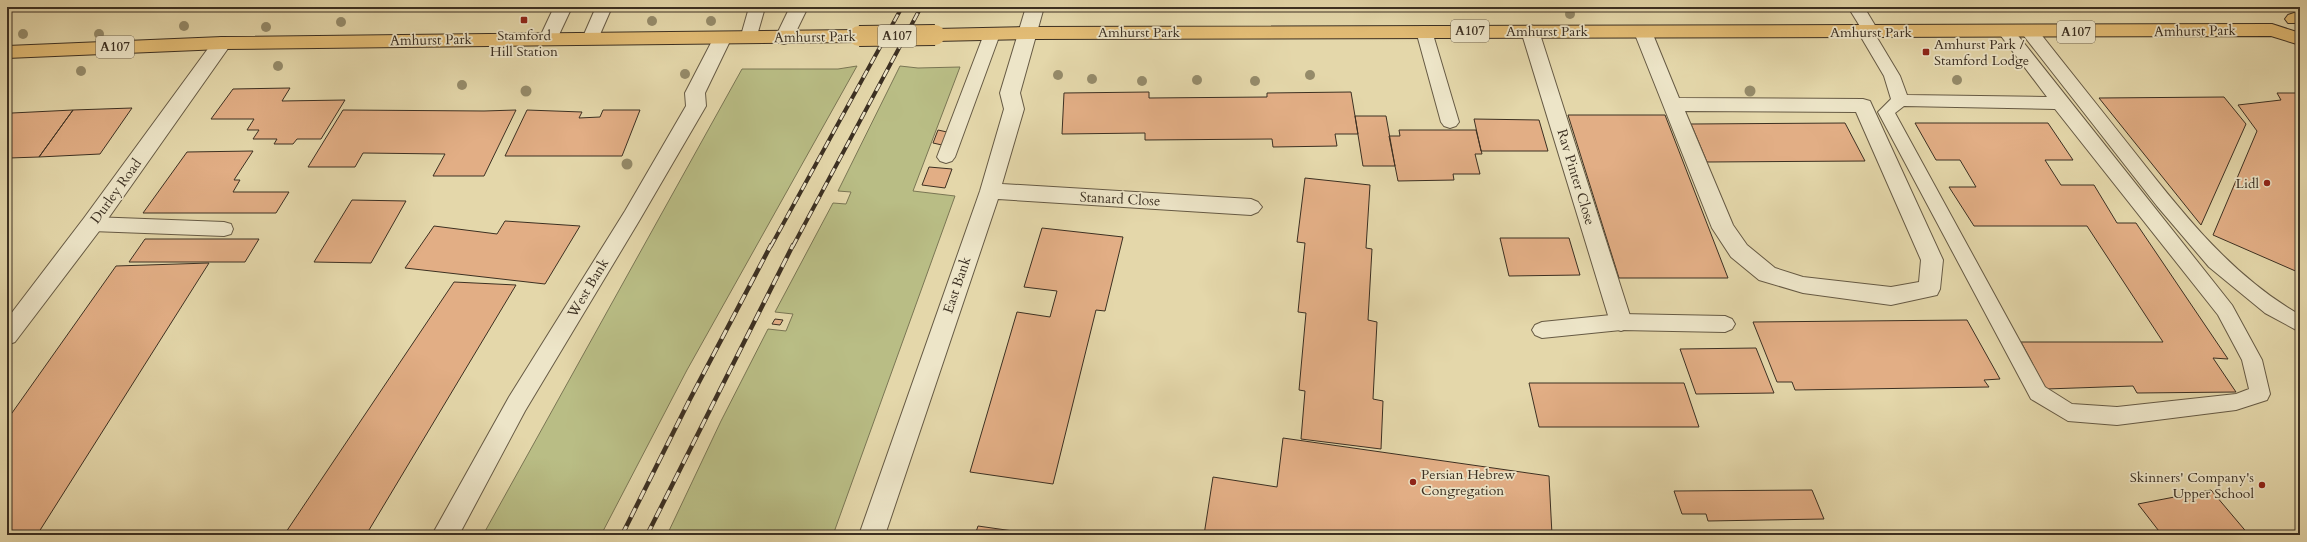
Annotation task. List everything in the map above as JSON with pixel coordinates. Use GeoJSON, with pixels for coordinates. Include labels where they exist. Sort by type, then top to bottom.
{"type":"FeatureCollection","features":[{"type":"Feature","properties":{"kind":"main road","name":"Amhurst Park"},"geometry":{"type":"LineString","coordinates":[[2272,30],[2298,18]]}},
{"type":"Feature","properties":{"kind":"main road","name":"Amhurst Park"},"geometry":{"type":"LineString","coordinates":[[7,52],[222,43],[548,39],[748,39],[1027,33],[1424,31],[2030,32],[2272,30],[2300,39]]}},
{"type":"Feature","properties":{"kind":"street"},"geometry":{"type":"LineString","coordinates":[[548,39],[563,7]]}},
{"type":"Feature","properties":{"kind":"street"},"geometry":{"type":"LineString","coordinates":[[784,38],[799,7]]}},
{"type":"Feature","properties":{"kind":"street","name":"East Bank"},"geometry":{"type":"LineString","coordinates":[[872,535],[990,191],[1014,109],[1010,93],[1035,7]]}},
{"type":"Feature","properties":{"kind":"street","name":"Rav Pinter Close"},"geometry":{"type":"LineString","coordinates":[[1530,31],[1621,322]]}},
{"type":"Feature","properties":{"kind":"street"},"geometry":{"type":"LineString","coordinates":[[1643,32],[1672,104],[1723,228],[1740,251],[1767,274],[1803,285],[1891,296],[1929,289],[1932,260],[1862,106],[1672,104]]}},
{"type":"Feature","properties":{"kind":"street","name":"West Bank"},"geometry":{"type":"LineString","coordinates":[[445,535],[517,404],[632,216],[696,106],[695,92],[722,39]]}},
{"type":"Feature","properties":{"kind":"street","name":"Durley Road"},"geometry":{"type":"LineString","coordinates":[[7,336],[92,224],[222,43]]}},
{"type":"Feature","properties":{"kind":"street","name":"Stanard Close"},"geometry":{"type":"LineString","coordinates":[[990,191],[1251,207]]}},
{"type":"Feature","properties":{"kind":"lane"},"geometry":{"type":"LineString","coordinates":[[590,39],[604,7]]}},
{"type":"Feature","properties":{"kind":"lane"},"geometry":{"type":"LineString","coordinates":[[748,39],[756,11],[754,7]]}},
{"type":"Feature","properties":{"kind":"lane"},"geometry":{"type":"LineString","coordinates":[[1856,7],[1892,76],[1900,100]]}},
{"type":"Feature","properties":{"kind":"lane"},"geometry":{"type":"LineString","coordinates":[[1424,31],[1450,122]]}},
{"type":"Feature","properties":{"kind":"lane"},"geometry":{"type":"LineString","coordinates":[[2006,32],[2060,103],[2225,310],[2252,360],[2260,394],[2236,402],[2117,416],[2068,412],[2038,392],[1943,220],[1886,112],[1900,100],[2060,103]]}},
{"type":"Feature","properties":{"kind":"lane"},"geometry":{"type":"LineString","coordinates":[[2030,32],[2163,201],[2216,262],[2272,308],[2300,324]]}},
{"type":"Feature","properties":{"kind":"lane"},"geometry":{"type":"LineString","coordinates":[[946,157],[992,34]]}},
{"type":"Feature","properties":{"kind":"lane"},"geometry":{"type":"LineString","coordinates":[[92,224],[224,229]]}},
{"type":"Feature","properties":{"kind":"lane"},"geometry":{"type":"LineString","coordinates":[[1542,330],[1621,322],[1725,324]]}},
{"type":"Feature","properties":{"kind":"green space"},"geometry":{"type":"Polygon","coordinates":[[[857,66],[687,370],[601,535],[483,535],[742,69],[838,69],[857,66]]]}},
{"type":"Feature","properties":{"kind":"green space"},"geometry":{"type":"Polygon","coordinates":[[[900,66],[918,68],[960,67],[913,191],[955,196],[833,535],[667,535],[721,421],[768,329],[786,331],[793,314],[775,312],[833,203],[846,204],[851,192],[838,191],[900,66]]]}},
{"type":"Feature","properties":{"kind":"building"},"geometry":{"type":"Polygon","coordinates":[[[820,7],[839,7],[837,10],[822,10],[820,7]]]}},
{"type":"Feature","properties":{"kind":"building"},"geometry":{"type":"Polygon","coordinates":[[[839,7],[862,7],[860,10],[837,10],[839,7]]]}},
{"type":"Feature","properties":{"kind":"building"},"geometry":{"type":"Polygon","coordinates":[[[862,7],[976,7],[860,10],[862,7]]]}},
{"type":"Feature","properties":{"kind":"building"},"geometry":{"type":"Polygon","coordinates":[[[290,88],[282,101],[345,100],[321,139],[297,139],[293,144],[274,144],[277,139],[253,139],[259,130],[247,130],[254,119],[211,119],[233,89],[290,88]]]}},
{"type":"Feature","properties":{"kind":"building"},"geometry":{"type":"Polygon","coordinates":[[[1149,92],[1149,98],[1267,97],[1267,93],[1351,92],[1358,134],[1335,134],[1337,146],[1273,147],[1272,139],[1145,140],[1145,133],[1062,134],[1064,93],[1149,92]]]}},
{"type":"Feature","properties":{"kind":"building","name":"Lidl"},"geometry":{"type":"Polygon","coordinates":[[[2277,93],[2300,93],[2300,273],[2213,235],[2257,131],[2238,105],[2281,100],[2277,93]]]}},
{"type":"Feature","properties":{"kind":"building"},"geometry":{"type":"Polygon","coordinates":[[[2224,97],[2246,124],[2201,225],[2099,98],[2224,97]]]}},
{"type":"Feature","properties":{"kind":"building"},"geometry":{"type":"Polygon","coordinates":[[[132,108],[100,154],[39,157],[73,110],[132,108]]]}},
{"type":"Feature","properties":{"kind":"building"},"geometry":{"type":"Polygon","coordinates":[[[73,110],[39,157],[9,158],[7,161],[7,120],[12,113],[73,110]]]}},
{"type":"Feature","properties":{"kind":"building"},"geometry":{"type":"Polygon","coordinates":[[[343,110],[516,110],[484,176],[433,176],[445,154],[363,153],[355,167],[308,167],[343,110]]]}},
{"type":"Feature","properties":{"kind":"building"},"geometry":{"type":"Polygon","coordinates":[[[527,110],[582,112],[579,118],[600,117],[603,110],[640,110],[622,156],[505,156],[527,110]]]}},
{"type":"Feature","properties":{"kind":"building"},"geometry":{"type":"Polygon","coordinates":[[[1568,115],[1665,115],[1728,278],[1619,278],[1568,115]]]}},
{"type":"Feature","properties":{"kind":"building"},"geometry":{"type":"Polygon","coordinates":[[[1355,116],[1386,116],[1395,166],[1363,166],[1355,116]]]}},
{"type":"Feature","properties":{"kind":"building"},"geometry":{"type":"Polygon","coordinates":[[[1474,119],[1539,120],[1548,151],[1481,151],[1474,119]]]}},
{"type":"Feature","properties":{"kind":"building"},"geometry":{"type":"Polygon","coordinates":[[[1845,123],[1865,161],[1707,162],[1691,124],[1845,123]]]}},
{"type":"Feature","properties":{"kind":"building"},"geometry":{"type":"Polygon","coordinates":[[[1915,123],[2048,123],[2073,160],[2045,160],[2061,185],[2094,185],[2117,223],[2136,223],[2228,359],[2213,358],[2236,392],[2137,393],[2133,386],[2046,389],[2021,342],[2163,342],[2087,226],[1974,226],[1949,187],[1976,187],[1960,160],[1936,160],[1915,123]]]}},
{"type":"Feature","properties":{"kind":"building"},"geometry":{"type":"Polygon","coordinates":[[[938,130],[947,132],[942,145],[933,143],[938,130]]]}},
{"type":"Feature","properties":{"kind":"building"},"geometry":{"type":"Polygon","coordinates":[[[1399,130],[1476,130],[1482,154],[1475,154],[1480,174],[1453,174],[1454,180],[1398,181],[1389,136],[1400,136],[1399,130]]]}},
{"type":"Feature","properties":{"kind":"building"},"geometry":{"type":"Polygon","coordinates":[[[253,151],[234,180],[240,180],[233,192],[289,192],[276,213],[143,213],[187,152],[253,151]]]}},
{"type":"Feature","properties":{"kind":"building"},"geometry":{"type":"Polygon","coordinates":[[[929,167],[952,169],[945,188],[922,185],[929,167]]]}},
{"type":"Feature","properties":{"kind":"building"},"geometry":{"type":"Polygon","coordinates":[[[1305,178],[1370,185],[1366,248],[1372,249],[1368,320],[1377,322],[1373,399],[1383,401],[1381,449],[1301,439],[1305,391],[1299,390],[1306,313],[1298,312],[1305,243],[1297,242],[1305,178]]]}},
{"type":"Feature","properties":{"kind":"building"},"geometry":{"type":"Polygon","coordinates":[[[352,200],[406,201],[371,263],[314,262],[352,200]]]}},
{"type":"Feature","properties":{"kind":"building"},"geometry":{"type":"Polygon","coordinates":[[[505,221],[580,226],[545,284],[405,268],[434,226],[497,234],[505,221]]]}},
{"type":"Feature","properties":{"kind":"building"},"geometry":{"type":"Polygon","coordinates":[[[1042,228],[1123,237],[1105,311],[1096,310],[1053,484],[970,472],[1017,312],[1050,317],[1057,291],[1024,287],[1042,228]]]}},
{"type":"Feature","properties":{"kind":"building"},"geometry":{"type":"Polygon","coordinates":[[[1500,238],[1569,238],[1580,275],[1509,276],[1500,238]]]}},
{"type":"Feature","properties":{"kind":"building"},"geometry":{"type":"Polygon","coordinates":[[[145,239],[259,239],[245,262],[129,262],[145,239]]]}},
{"type":"Feature","properties":{"kind":"building"},"geometry":{"type":"Polygon","coordinates":[[[209,263],[37,535],[7,535],[7,420],[116,266],[209,263]]]}},
{"type":"Feature","properties":{"kind":"building"},"geometry":{"type":"Polygon","coordinates":[[[454,282],[516,285],[366,535],[284,535],[454,282]]]}},
{"type":"Feature","properties":{"kind":"building"},"geometry":{"type":"Polygon","coordinates":[[[775,319],[783,320],[780,325],[772,324],[775,319]]]}},
{"type":"Feature","properties":{"kind":"building"},"geometry":{"type":"Polygon","coordinates":[[[1967,320],[2000,379],[1984,380],[1989,387],[1795,390],[1792,382],[1777,382],[1753,322],[1967,320]]]}},
{"type":"Feature","properties":{"kind":"building"},"geometry":{"type":"Polygon","coordinates":[[[1756,348],[1774,393],[1696,394],[1680,349],[1756,348]]]}},
{"type":"Feature","properties":{"kind":"building"},"geometry":{"type":"Polygon","coordinates":[[[1529,383],[1684,383],[1699,427],[1539,427],[1529,383]]]}},
{"type":"Feature","properties":{"kind":"building","name":"Persian Hebrew Congregation"},"geometry":{"type":"Polygon","coordinates":[[[1283,438],[1549,476],[1552,535],[1204,535],[1213,477],[1277,487],[1283,438]]]}},
{"type":"Feature","properties":{"kind":"building"},"geometry":{"type":"Polygon","coordinates":[[[1812,490],[1824,519],[1708,521],[1706,514],[1682,514],[1674,491],[1812,490]]]}},
{"type":"Feature","properties":{"kind":"building"},"geometry":{"type":"Polygon","coordinates":[[[2211,490],[2249,535],[2162,535],[2138,504],[2211,490]]]}},
{"type":"Feature","properties":{"kind":"building"},"geometry":{"type":"Polygon","coordinates":[[[978,526],[1041,535],[975,535],[978,526]]]}},
{"type":"Feature","properties":{"kind":"railway"},"geometry":{"type":"LineString","coordinates":[[771,246],[902,7]]}},
{"type":"Feature","properties":{"kind":"railway"},"geometry":{"type":"LineString","coordinates":[[793,246],[921,7]]}},
{"type":"Feature","properties":{"kind":"railway"},"geometry":{"type":"LineString","coordinates":[[622,535],[689,401],[771,245]]}},
{"type":"Feature","properties":{"kind":"railway"},"geometry":{"type":"LineString","coordinates":[[647,535],[793,245]]}},
{"type":"Feature","properties":{"kind":"place","name":"Stamford Hill Station"},"geometry":{"type":"Point","coordinates":[524,20]}},
{"type":"Feature","properties":{"kind":"place","name":"Amhurst Park / Stamford Lodge"},"geometry":{"type":"Point","coordinates":[1926,52]}},
{"type":"Feature","properties":{"kind":"place","name":"Lidl"},"geometry":{"type":"Point","coordinates":[2267,183]}},
{"type":"Feature","properties":{"kind":"place","name":"Persian Hebrew Congregation"},"geometry":{"type":"Point","coordinates":[1413,482]}},
{"type":"Feature","properties":{"kind":"place","name":"Skinners' Company's Upper School"},"geometry":{"type":"Point","coordinates":[2262,485]}}]}
